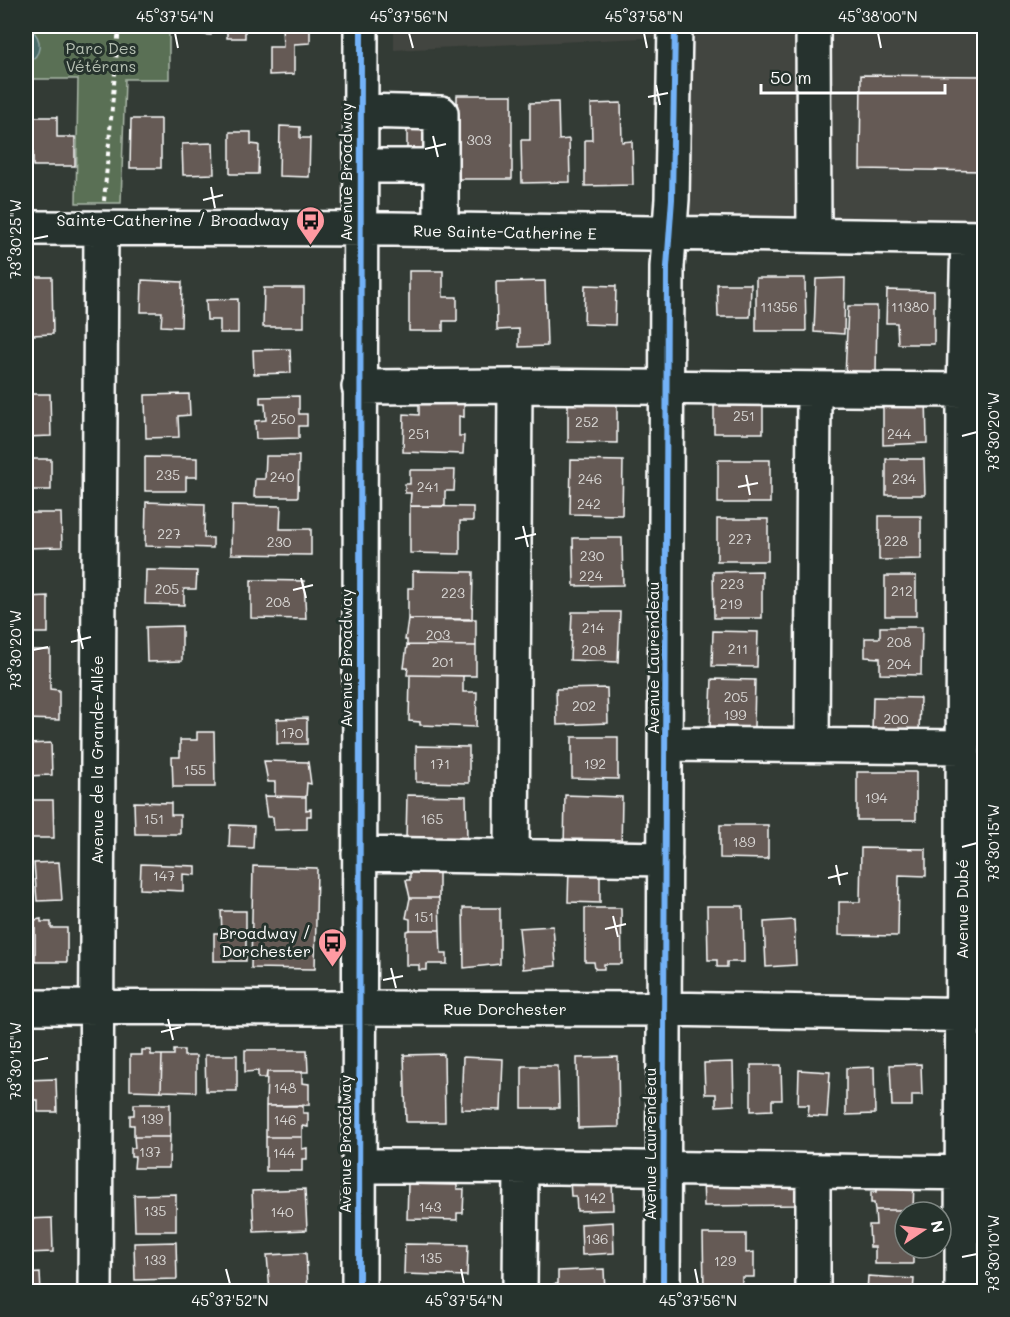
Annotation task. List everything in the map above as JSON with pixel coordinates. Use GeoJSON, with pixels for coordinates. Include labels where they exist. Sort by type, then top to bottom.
{"type":"FeatureCollection","features":[{"type":"Feature","properties":{"kind":"street","name":"Avenue Broadway"},"geometry":{"type":"LineString","coordinates":[[359,1292],[361,26]]}},
{"type":"Feature","properties":{"kind":"street","name":"Avenue Laurendeau"},"geometry":{"type":"LineString","coordinates":[[663,1292],[667,267],[670,235],[675,26]]}},
{"type":"Feature","properties":{"kind":"street"},"geometry":{"type":"LineString","coordinates":[[813,26],[814,235]]}},
{"type":"Feature","properties":{"kind":"street"},"geometry":{"type":"LineString","coordinates":[[360,111],[441,113],[441,230]]}},
{"type":"Feature","properties":{"kind":"street"},"geometry":{"type":"LineString","coordinates":[[361,166],[441,166]]}},
{"type":"Feature","properties":{"kind":"street","name":"Rue Sainte-Catherine E"},"geometry":{"type":"LineString","coordinates":[[26,228],[360,229],[976,238]]}},
{"type":"Feature","properties":{"kind":"street","name":"Avenue de la Grande-Allée"},"geometry":{"type":"LineString","coordinates":[[95,1292],[101,229]]}},
{"type":"Feature","properties":{"kind":"street","name":"Avenue Dubé"},"geometry":{"type":"LineString","coordinates":[[962,1292],[973,1173],[973,1015],[963,747],[964,390],[976,238]]}},
{"type":"Feature","properties":{"kind":"street"},"geometry":{"type":"LineString","coordinates":[[512,855],[515,386]]}},
{"type":"Feature","properties":{"kind":"street"},"geometry":{"type":"LineString","coordinates":[[359,387],[964,390]]}},
{"type":"Feature","properties":{"kind":"street"},"geometry":{"type":"LineString","coordinates":[[812,744],[814,390]]}},
{"type":"Feature","properties":{"kind":"street"},"geometry":{"type":"LineString","coordinates":[[666,744],[963,747]]}},
{"type":"Feature","properties":{"kind":"street"},"geometry":{"type":"LineString","coordinates":[[359,854],[512,855],[665,860]]}},
{"type":"Feature","properties":{"kind":"street","name":"Rue Dorchester"},"geometry":{"type":"LineString","coordinates":[[26,1007],[664,1009],[973,1015]]}},
{"type":"Feature","properties":{"kind":"street"},"geometry":{"type":"LineString","coordinates":[[359,1166],[521,1166],[663,1170],[973,1173]]}},
{"type":"Feature","properties":{"kind":"street"},"geometry":{"type":"LineString","coordinates":[[520,1292],[521,1166]]}},
{"type":"Feature","properties":{"kind":"street"},"geometry":{"type":"LineString","coordinates":[[813,1172],[813,1292]]}},
{"type":"Feature","properties":{"kind":"path"},"geometry":{"type":"LineString","coordinates":[[101,229],[119,26]]}},
{"type":"Feature","properties":{"kind":"shaded area"},"geometry":{"type":"Polygon","coordinates":[[[394,26],[984,26],[984,225],[683,222],[685,36],[394,50],[394,26]]]}},
{"type":"Feature","properties":{"kind":"green space","name":"Parc Des Vétérans"},"geometry":{"type":"Polygon","coordinates":[[[26,26],[169,26],[169,79],[125,79],[121,203],[76,203],[78,79],[26,79],[26,26]]]}},
{"type":"Feature","properties":{"kind":"water"},"geometry":{"type":"Polygon","coordinates":[[[26,26],[32,26],[30,28],[37,37],[39,47],[36,56],[26,63],[26,26]]]}},
{"type":"Feature","properties":{"kind":"building"},"geometry":{"type":"Polygon","coordinates":[[[184,26],[212,26],[211,35],[183,33],[184,26]]]}},
{"type":"Feature","properties":{"kind":"building"},"geometry":{"type":"Polygon","coordinates":[[[227,26],[245,26],[245,38],[227,38],[227,26]]]}},
{"type":"Feature","properties":{"kind":"building"},"geometry":{"type":"Polygon","coordinates":[[[282,26],[310,26],[310,43],[294,44],[294,74],[269,75],[269,47],[283,47],[282,26]]]}},
{"type":"Feature","properties":{"kind":"building"},"geometry":{"type":"Polygon","coordinates":[[[861,75],[984,76],[984,171],[860,169],[861,75]]]}},
{"type":"Feature","properties":{"kind":"building"},"geometry":{"type":"Polygon","coordinates":[[[457,95],[512,95],[512,179],[457,179],[457,95]]]}},
{"type":"Feature","properties":{"kind":"building"},"geometry":{"type":"Polygon","coordinates":[[[558,102],[559,140],[569,139],[570,182],[522,183],[521,140],[530,140],[530,103],[558,102]]]}},
{"type":"Feature","properties":{"kind":"building"},"geometry":{"type":"Polygon","coordinates":[[[621,103],[622,142],[632,141],[633,185],[585,186],[585,140],[592,140],[591,104],[621,103]]]}},
{"type":"Feature","properties":{"kind":"building"},"geometry":{"type":"Polygon","coordinates":[[[33,117],[57,117],[57,137],[75,137],[75,166],[33,166],[33,117]]]}},
{"type":"Feature","properties":{"kind":"building"},"geometry":{"type":"Polygon","coordinates":[[[131,119],[161,119],[161,168],[130,168],[131,119]]]}},
{"type":"Feature","properties":{"kind":"building"},"geometry":{"type":"Polygon","coordinates":[[[407,124],[435,125],[435,154],[407,153],[407,124]]]}},
{"type":"Feature","properties":{"kind":"building"},"geometry":{"type":"Polygon","coordinates":[[[280,126],[300,127],[300,138],[310,138],[309,177],[279,176],[280,126]]]}},
{"type":"Feature","properties":{"kind":"building"},"geometry":{"type":"Polygon","coordinates":[[[230,132],[251,132],[251,144],[259,145],[258,174],[230,174],[230,132]]]}},
{"type":"Feature","properties":{"kind":"building"},"geometry":{"type":"Polygon","coordinates":[[[213,143],[214,174],[183,175],[182,144],[213,143]]]}},
{"type":"Feature","properties":{"kind":"building"},"geometry":{"type":"Polygon","coordinates":[[[409,271],[443,271],[443,297],[457,297],[457,321],[443,321],[443,331],[409,331],[409,271]]]}},
{"type":"Feature","properties":{"kind":"building"},"geometry":{"type":"Polygon","coordinates":[[[26,277],[52,277],[53,334],[32,335],[32,330],[26,330],[26,277]]]}},
{"type":"Feature","properties":{"kind":"building"},"geometry":{"type":"Polygon","coordinates":[[[756,278],[805,278],[806,331],[756,331],[756,278]]]}},
{"type":"Feature","properties":{"kind":"building"},"geometry":{"type":"Polygon","coordinates":[[[845,278],[844,334],[814,332],[816,279],[845,278]]]}},
{"type":"Feature","properties":{"kind":"building"},"geometry":{"type":"Polygon","coordinates":[[[142,280],[182,282],[181,327],[161,326],[162,312],[141,312],[142,280]]]}},
{"type":"Feature","properties":{"kind":"building"},"geometry":{"type":"Polygon","coordinates":[[[545,281],[547,346],[519,347],[519,329],[497,330],[496,282],[545,281]]]}},
{"type":"Feature","properties":{"kind":"building"},"geometry":{"type":"Polygon","coordinates":[[[717,284],[751,284],[750,317],[718,317],[717,284]]]}},
{"type":"Feature","properties":{"kind":"building"},"geometry":{"type":"Polygon","coordinates":[[[585,285],[616,286],[615,325],[584,324],[585,285]]]}},
{"type":"Feature","properties":{"kind":"building"},"geometry":{"type":"Polygon","coordinates":[[[264,288],[304,288],[304,327],[263,327],[264,288]]]}},
{"type":"Feature","properties":{"kind":"building"},"geometry":{"type":"Polygon","coordinates":[[[887,290],[934,291],[934,344],[898,344],[897,323],[886,323],[887,290]]]}},
{"type":"Feature","properties":{"kind":"building"},"geometry":{"type":"Polygon","coordinates":[[[238,299],[238,333],[220,333],[220,320],[207,320],[206,300],[238,299]]]}},
{"type":"Feature","properties":{"kind":"building"},"geometry":{"type":"Polygon","coordinates":[[[848,306],[877,306],[876,376],[845,377],[848,306]]]}},
{"type":"Feature","properties":{"kind":"building"},"geometry":{"type":"Polygon","coordinates":[[[290,349],[291,373],[254,374],[253,350],[290,349]]]}},
{"type":"Feature","properties":{"kind":"building"},"geometry":{"type":"Polygon","coordinates":[[[26,394],[50,394],[51,436],[26,437],[26,394]]]}},
{"type":"Feature","properties":{"kind":"building"},"geometry":{"type":"Polygon","coordinates":[[[189,394],[190,415],[178,416],[179,437],[146,438],[145,395],[189,394]]]}},
{"type":"Feature","properties":{"kind":"building"},"geometry":{"type":"Polygon","coordinates":[[[714,395],[763,396],[763,433],[714,433],[714,395]]]}},
{"type":"Feature","properties":{"kind":"building"},"geometry":{"type":"Polygon","coordinates":[[[883,395],[926,395],[927,443],[883,445],[883,395]]]}},
{"type":"Feature","properties":{"kind":"building"},"geometry":{"type":"Polygon","coordinates":[[[299,396],[299,414],[307,414],[307,426],[299,426],[299,438],[256,439],[255,421],[266,420],[265,403],[260,403],[260,397],[299,396]]]}},
{"type":"Feature","properties":{"kind":"building"},"geometry":{"type":"Polygon","coordinates":[[[419,397],[464,398],[464,417],[459,416],[459,436],[464,436],[463,454],[403,452],[404,414],[419,415],[419,397]]]}},
{"type":"Feature","properties":{"kind":"building"},"geometry":{"type":"Polygon","coordinates":[[[568,401],[617,401],[617,443],[568,442],[568,401]]]}},
{"type":"Feature","properties":{"kind":"building"},"geometry":{"type":"Polygon","coordinates":[[[266,456],[299,456],[298,497],[254,497],[255,479],[265,479],[266,456]]]}},
{"type":"Feature","properties":{"kind":"building"},"geometry":{"type":"Polygon","coordinates":[[[145,457],[197,458],[197,477],[186,477],[186,491],[145,491],[145,457]]]}},
{"type":"Feature","properties":{"kind":"building"},"geometry":{"type":"Polygon","coordinates":[[[26,459],[51,459],[51,490],[26,490],[26,459]]]}},
{"type":"Feature","properties":{"kind":"building"},"geometry":{"type":"Polygon","coordinates":[[[886,459],[924,459],[925,495],[886,495],[886,459]]]}},
{"type":"Feature","properties":{"kind":"building"},"geometry":{"type":"Polygon","coordinates":[[[571,460],[623,461],[622,515],[570,514],[571,460]]]}},
{"type":"Feature","properties":{"kind":"building"},"geometry":{"type":"Polygon","coordinates":[[[718,460],[770,460],[770,503],[718,503],[718,460]]]}},
{"type":"Feature","properties":{"kind":"building"},"geometry":{"type":"Polygon","coordinates":[[[410,470],[455,470],[454,491],[445,491],[445,506],[410,506],[411,493],[405,493],[405,484],[410,484],[410,470]]]}},
{"type":"Feature","properties":{"kind":"building"},"geometry":{"type":"Polygon","coordinates":[[[146,502],[205,504],[204,538],[213,538],[213,548],[145,546],[146,502]]]}},
{"type":"Feature","properties":{"kind":"building"},"geometry":{"type":"Polygon","coordinates":[[[232,505],[281,506],[280,529],[311,529],[311,555],[231,554],[232,505]]]}},
{"type":"Feature","properties":{"kind":"building"},"geometry":{"type":"Polygon","coordinates":[[[410,506],[473,507],[473,521],[460,521],[460,554],[410,553],[410,506]]]}},
{"type":"Feature","properties":{"kind":"building"},"geometry":{"type":"Polygon","coordinates":[[[26,513],[61,513],[62,547],[26,548],[26,513]]]}},
{"type":"Feature","properties":{"kind":"building"},"geometry":{"type":"Polygon","coordinates":[[[879,516],[921,516],[921,559],[879,560],[879,516]]]}},
{"type":"Feature","properties":{"kind":"building"},"geometry":{"type":"Polygon","coordinates":[[[717,519],[768,519],[768,561],[717,561],[717,519]]]}},
{"type":"Feature","properties":{"kind":"building"},"geometry":{"type":"Polygon","coordinates":[[[573,538],[622,538],[623,585],[574,586],[573,538]]]}},
{"type":"Feature","properties":{"kind":"building"},"geometry":{"type":"Polygon","coordinates":[[[146,570],[197,571],[196,589],[184,589],[184,605],[145,604],[146,570]]]}},
{"type":"Feature","properties":{"kind":"building"},"geometry":{"type":"Polygon","coordinates":[[[413,571],[473,572],[472,620],[408,619],[408,588],[413,588],[413,571]]]}},
{"type":"Feature","properties":{"kind":"building"},"geometry":{"type":"Polygon","coordinates":[[[762,571],[762,618],[714,618],[713,572],[762,571]]]}},
{"type":"Feature","properties":{"kind":"building"},"geometry":{"type":"Polygon","coordinates":[[[885,576],[916,576],[916,616],[885,616],[885,576]]]}},
{"type":"Feature","properties":{"kind":"building"},"geometry":{"type":"Polygon","coordinates":[[[251,580],[304,581],[306,619],[251,618],[251,580]]]}},
{"type":"Feature","properties":{"kind":"building"},"geometry":{"type":"Polygon","coordinates":[[[48,596],[48,633],[26,633],[26,597],[48,596]]]}},
{"type":"Feature","properties":{"kind":"building"},"geometry":{"type":"Polygon","coordinates":[[[572,612],[620,612],[618,662],[570,660],[572,612]]]}},
{"type":"Feature","properties":{"kind":"building"},"geometry":{"type":"Polygon","coordinates":[[[408,619],[476,619],[476,646],[407,645],[407,640],[405,640],[408,619]]]}},
{"type":"Feature","properties":{"kind":"building"},"geometry":{"type":"Polygon","coordinates":[[[182,626],[182,661],[147,662],[146,627],[182,626]]]}},
{"type":"Feature","properties":{"kind":"building"},"geometry":{"type":"Polygon","coordinates":[[[880,627],[922,627],[921,675],[880,674],[880,658],[865,657],[865,638],[880,638],[880,627]]]}},
{"type":"Feature","properties":{"kind":"building"},"geometry":{"type":"Polygon","coordinates":[[[713,631],[758,632],[757,667],[712,666],[713,631]]]}},
{"type":"Feature","properties":{"kind":"building"},"geometry":{"type":"Polygon","coordinates":[[[407,645],[476,646],[476,676],[407,675],[408,668],[404,668],[407,645]]]}},
{"type":"Feature","properties":{"kind":"building"},"geometry":{"type":"Polygon","coordinates":[[[26,650],[50,650],[50,689],[59,690],[59,720],[26,719],[26,650]]]}},
{"type":"Feature","properties":{"kind":"building"},"geometry":{"type":"Polygon","coordinates":[[[410,675],[463,676],[463,692],[477,692],[476,727],[420,725],[420,722],[409,721],[410,675]]]}},
{"type":"Feature","properties":{"kind":"building"},"geometry":{"type":"Polygon","coordinates":[[[712,679],[755,680],[754,727],[710,726],[712,679]]]}},
{"type":"Feature","properties":{"kind":"building"},"geometry":{"type":"Polygon","coordinates":[[[607,688],[608,723],[557,725],[556,689],[607,688]]]}},
{"type":"Feature","properties":{"kind":"building"},"geometry":{"type":"Polygon","coordinates":[[[873,697],[920,698],[919,734],[872,733],[873,697]]]}},
{"type":"Feature","properties":{"kind":"building"},"geometry":{"type":"Polygon","coordinates":[[[307,718],[307,744],[277,744],[277,719],[307,718]]]}},
{"type":"Feature","properties":{"kind":"building"},"geometry":{"type":"Polygon","coordinates":[[[197,732],[214,732],[215,787],[173,787],[172,757],[180,757],[180,740],[197,740],[197,732]]]}},
{"type":"Feature","properties":{"kind":"building"},"geometry":{"type":"Polygon","coordinates":[[[572,737],[618,737],[618,779],[572,778],[572,737]]]}},
{"type":"Feature","properties":{"kind":"building"},"geometry":{"type":"Polygon","coordinates":[[[51,743],[52,775],[26,776],[26,744],[51,743]]]}},
{"type":"Feature","properties":{"kind":"building"},"geometry":{"type":"Polygon","coordinates":[[[416,746],[469,747],[469,783],[416,782],[416,746]]]}},
{"type":"Feature","properties":{"kind":"building"},"geometry":{"type":"Polygon","coordinates":[[[264,761],[308,762],[311,784],[307,783],[306,797],[275,796],[275,782],[268,782],[264,761]]]}},
{"type":"Feature","properties":{"kind":"building"},"geometry":{"type":"Polygon","coordinates":[[[857,772],[916,772],[916,820],[857,820],[857,772]]]}},
{"type":"Feature","properties":{"kind":"building"},"geometry":{"type":"Polygon","coordinates":[[[407,795],[466,796],[467,840],[406,840],[407,795]]]}},
{"type":"Feature","properties":{"kind":"building"},"geometry":{"type":"Polygon","coordinates":[[[565,795],[622,797],[621,850],[564,849],[565,795]]]}},
{"type":"Feature","properties":{"kind":"building"},"geometry":{"type":"Polygon","coordinates":[[[264,796],[306,797],[306,810],[311,809],[311,816],[307,816],[307,829],[274,830],[273,817],[267,817],[264,796]]]}},
{"type":"Feature","properties":{"kind":"building"},"geometry":{"type":"Polygon","coordinates":[[[26,800],[53,800],[54,838],[26,838],[26,800]]]}},
{"type":"Feature","properties":{"kind":"building"},"geometry":{"type":"Polygon","coordinates":[[[134,802],[171,803],[171,815],[180,815],[180,834],[135,834],[134,802]]]}},
{"type":"Feature","properties":{"kind":"building"},"geometry":{"type":"Polygon","coordinates":[[[230,825],[254,826],[253,848],[229,847],[230,825]]]}},
{"type":"Feature","properties":{"kind":"building"},"geometry":{"type":"Polygon","coordinates":[[[720,825],[768,825],[768,859],[720,858],[720,825]]]}},
{"type":"Feature","properties":{"kind":"building"},"geometry":{"type":"Polygon","coordinates":[[[861,848],[926,849],[926,876],[899,875],[898,936],[839,935],[839,902],[860,902],[861,848]]]}},
{"type":"Feature","properties":{"kind":"building"},"geometry":{"type":"Polygon","coordinates":[[[59,862],[62,900],[37,901],[34,863],[59,862]]]}},
{"type":"Feature","properties":{"kind":"building"},"geometry":{"type":"Polygon","coordinates":[[[141,864],[196,866],[196,875],[183,874],[183,891],[140,889],[141,864]]]}},
{"type":"Feature","properties":{"kind":"building"},"geometry":{"type":"Polygon","coordinates":[[[253,866],[317,868],[315,969],[251,968],[253,866]]]}},
{"type":"Feature","properties":{"kind":"building"},"geometry":{"type":"Polygon","coordinates":[[[569,868],[600,868],[600,903],[568,902],[569,868]]]}},
{"type":"Feature","properties":{"kind":"building"},"geometry":{"type":"Polygon","coordinates":[[[410,869],[439,869],[439,898],[410,898],[406,880],[410,880],[410,869]]]}},
{"type":"Feature","properties":{"kind":"building"},"geometry":{"type":"Polygon","coordinates":[[[410,898],[439,898],[440,930],[410,930],[410,919],[406,918],[410,898]]]}},
{"type":"Feature","properties":{"kind":"building"},"geometry":{"type":"Polygon","coordinates":[[[707,906],[743,906],[744,962],[727,962],[727,967],[717,967],[717,960],[708,960],[707,906]]]}},
{"type":"Feature","properties":{"kind":"building"},"geometry":{"type":"Polygon","coordinates":[[[463,908],[500,908],[500,964],[464,968],[463,908]]]}},
{"type":"Feature","properties":{"kind":"building"},"geometry":{"type":"Polygon","coordinates":[[[585,908],[621,908],[622,964],[604,964],[604,969],[595,969],[594,962],[585,962],[585,908]]]}},
{"type":"Feature","properties":{"kind":"building"},"geometry":{"type":"Polygon","coordinates":[[[221,911],[246,911],[246,961],[214,961],[214,933],[222,933],[221,911]]]}},
{"type":"Feature","properties":{"kind":"building"},"geometry":{"type":"Polygon","coordinates":[[[26,915],[27,920],[35,920],[35,962],[26,962],[26,915]]]}},
{"type":"Feature","properties":{"kind":"building"},"geometry":{"type":"Polygon","coordinates":[[[41,919],[41,922],[51,922],[51,928],[67,928],[67,962],[35,962],[35,920],[41,919]]]}},
{"type":"Feature","properties":{"kind":"building"},"geometry":{"type":"Polygon","coordinates":[[[794,920],[796,965],[766,967],[764,922],[794,920]]]}},
{"type":"Feature","properties":{"kind":"building"},"geometry":{"type":"Polygon","coordinates":[[[553,926],[556,966],[523,969],[519,928],[553,926]]]}},
{"type":"Feature","properties":{"kind":"building"},"geometry":{"type":"Polygon","coordinates":[[[440,930],[441,954],[447,954],[447,964],[427,964],[427,970],[419,970],[419,965],[406,965],[406,931],[440,930]]]}},
{"type":"Feature","properties":{"kind":"building"},"geometry":{"type":"Polygon","coordinates":[[[142,1050],[151,1050],[151,1055],[162,1055],[161,1091],[130,1090],[130,1055],[142,1055],[142,1050]]]}},
{"type":"Feature","properties":{"kind":"building"},"geometry":{"type":"Polygon","coordinates":[[[174,1050],[184,1050],[184,1056],[196,1056],[196,1092],[161,1091],[162,1055],[174,1055],[174,1050]]]}},
{"type":"Feature","properties":{"kind":"building"},"geometry":{"type":"Polygon","coordinates":[[[245,1050],[307,1050],[308,1072],[267,1072],[266,1078],[258,1078],[258,1071],[245,1072],[245,1050]]]}},
{"type":"Feature","properties":{"kind":"building"},"geometry":{"type":"Polygon","coordinates":[[[444,1054],[445,1122],[406,1122],[404,1055],[444,1054]]]}},
{"type":"Feature","properties":{"kind":"building"},"geometry":{"type":"Polygon","coordinates":[[[205,1055],[237,1055],[237,1091],[206,1091],[205,1055]]]}},
{"type":"Feature","properties":{"kind":"building"},"geometry":{"type":"Polygon","coordinates":[[[463,1057],[503,1059],[501,1110],[461,1109],[463,1057]]]}},
{"type":"Feature","properties":{"kind":"building"},"geometry":{"type":"Polygon","coordinates":[[[618,1057],[619,1127],[578,1128],[577,1058],[618,1057]]]}},
{"type":"Feature","properties":{"kind":"building"},"geometry":{"type":"Polygon","coordinates":[[[733,1062],[734,1105],[716,1106],[716,1094],[705,1094],[704,1063],[733,1062]]]}},
{"type":"Feature","properties":{"kind":"building"},"geometry":{"type":"Polygon","coordinates":[[[921,1064],[922,1095],[912,1095],[912,1106],[892,1106],[890,1065],[921,1064]]]}},
{"type":"Feature","properties":{"kind":"building"},"geometry":{"type":"Polygon","coordinates":[[[751,1065],[781,1065],[782,1100],[772,1100],[772,1110],[751,1111],[751,1065]]]}},
{"type":"Feature","properties":{"kind":"building"},"geometry":{"type":"Polygon","coordinates":[[[522,1066],[558,1066],[559,1108],[522,1108],[522,1066]]]}},
{"type":"Feature","properties":{"kind":"building"},"geometry":{"type":"Polygon","coordinates":[[[874,1067],[875,1114],[846,1115],[846,1068],[874,1067]]]}},
{"type":"Feature","properties":{"kind":"building"},"geometry":{"type":"Polygon","coordinates":[[[799,1070],[830,1072],[827,1117],[808,1116],[809,1105],[798,1105],[799,1070]]]}},
{"type":"Feature","properties":{"kind":"building"},"geometry":{"type":"Polygon","coordinates":[[[267,1072],[302,1072],[302,1083],[309,1084],[309,1105],[266,1106],[267,1072]]]}},
{"type":"Feature","properties":{"kind":"building"},"geometry":{"type":"Polygon","coordinates":[[[56,1079],[57,1112],[38,1112],[38,1100],[26,1100],[26,1080],[56,1079]]]}},
{"type":"Feature","properties":{"kind":"building"},"geometry":{"type":"Polygon","coordinates":[[[134,1104],[170,1104],[170,1137],[134,1137],[134,1125],[130,1125],[130,1115],[134,1115],[134,1104]]]}},
{"type":"Feature","properties":{"kind":"building"},"geometry":{"type":"Polygon","coordinates":[[[266,1106],[303,1106],[303,1113],[308,1113],[308,1127],[302,1126],[302,1137],[266,1137],[266,1106]]]}},
{"type":"Feature","properties":{"kind":"building"},"geometry":{"type":"Polygon","coordinates":[[[134,1137],[170,1137],[169,1168],[134,1168],[135,1157],[131,1157],[131,1148],[135,1148],[134,1137]]]}},
{"type":"Feature","properties":{"kind":"building"},"geometry":{"type":"Polygon","coordinates":[[[266,1137],[302,1137],[302,1149],[307,1148],[307,1159],[302,1159],[302,1171],[266,1171],[266,1137]]]}},
{"type":"Feature","properties":{"kind":"building"},"geometry":{"type":"Polygon","coordinates":[[[612,1178],[613,1210],[577,1211],[576,1196],[571,1196],[570,1180],[612,1178]]]}},
{"type":"Feature","properties":{"kind":"building"},"geometry":{"type":"Polygon","coordinates":[[[798,1178],[798,1205],[704,1206],[703,1179],[798,1178]]]}},
{"type":"Feature","properties":{"kind":"building"},"geometry":{"type":"Polygon","coordinates":[[[876,1181],[914,1181],[913,1200],[893,1200],[893,1210],[875,1210],[874,1203],[871,1203],[871,1192],[876,1192],[876,1181]]]}},
{"type":"Feature","properties":{"kind":"building"},"geometry":{"type":"Polygon","coordinates":[[[408,1184],[457,1185],[457,1189],[464,1189],[463,1213],[457,1213],[457,1220],[407,1219],[408,1184]]]}},
{"type":"Feature","properties":{"kind":"building"},"geometry":{"type":"Polygon","coordinates":[[[305,1189],[307,1230],[254,1232],[252,1191],[305,1189]]]}},
{"type":"Feature","properties":{"kind":"building"},"geometry":{"type":"Polygon","coordinates":[[[176,1194],[176,1231],[135,1231],[134,1195],[176,1194]]]}},
{"type":"Feature","properties":{"kind":"building"},"geometry":{"type":"Polygon","coordinates":[[[875,1210],[893,1210],[893,1260],[913,1260],[913,1264],[875,1264],[875,1247],[870,1247],[869,1225],[876,1225],[875,1210]]]}},
{"type":"Feature","properties":{"kind":"building"},"geometry":{"type":"Polygon","coordinates":[[[52,1218],[53,1252],[26,1253],[26,1219],[52,1218]]]}},
{"type":"Feature","properties":{"kind":"building"},"geometry":{"type":"Polygon","coordinates":[[[613,1222],[614,1253],[582,1255],[581,1224],[613,1222]]]}},
{"type":"Feature","properties":{"kind":"building"},"geometry":{"type":"Polygon","coordinates":[[[703,1234],[746,1234],[746,1253],[754,1252],[754,1277],[742,1277],[742,1290],[704,1290],[703,1234]]]}},
{"type":"Feature","properties":{"kind":"building"},"geometry":{"type":"Polygon","coordinates":[[[176,1242],[177,1279],[135,1280],[134,1243],[176,1242]]]}},
{"type":"Feature","properties":{"kind":"building"},"geometry":{"type":"Polygon","coordinates":[[[405,1244],[468,1245],[467,1276],[404,1274],[405,1244]]]}},
{"type":"Feature","properties":{"kind":"building"},"geometry":{"type":"Polygon","coordinates":[[[306,1253],[308,1291],[270,1292],[267,1255],[306,1253]]]}},
{"type":"Feature","properties":{"kind":"building"},"geometry":{"type":"Polygon","coordinates":[[[604,1269],[605,1292],[554,1292],[554,1284],[558,1284],[558,1271],[604,1269]]]}},
{"type":"Feature","properties":{"kind":"building"},"geometry":{"type":"Polygon","coordinates":[[[40,1273],[41,1292],[26,1292],[26,1274],[40,1273]]]}},
{"type":"Feature","properties":{"kind":"building"},"geometry":{"type":"Polygon","coordinates":[[[868,1276],[914,1279],[913,1292],[867,1292],[868,1276]]]}},
{"type":"Feature","properties":{"kind":"building"},"geometry":{"type":"Polygon","coordinates":[[[133,1289],[179,1290],[179,1292],[133,1292],[133,1289]]]}},
{"type":"Feature","properties":{"kind":"cycle path"},"geometry":{"type":"LineString","coordinates":[[359,1292],[361,26]]}},
{"type":"Feature","properties":{"kind":"cycle path"},"geometry":{"type":"LineString","coordinates":[[663,1292],[667,267],[672,199],[675,26]]}},
{"type":"Feature","properties":{"kind":"place","name":"Sainte-Catherine / Broadway"},"geometry":{"type":"Point","coordinates":[310,246]}},
{"type":"Feature","properties":{"kind":"place","name":"Broadway / Dorchester"},"geometry":{"type":"Point","coordinates":[332,968]}}]}
